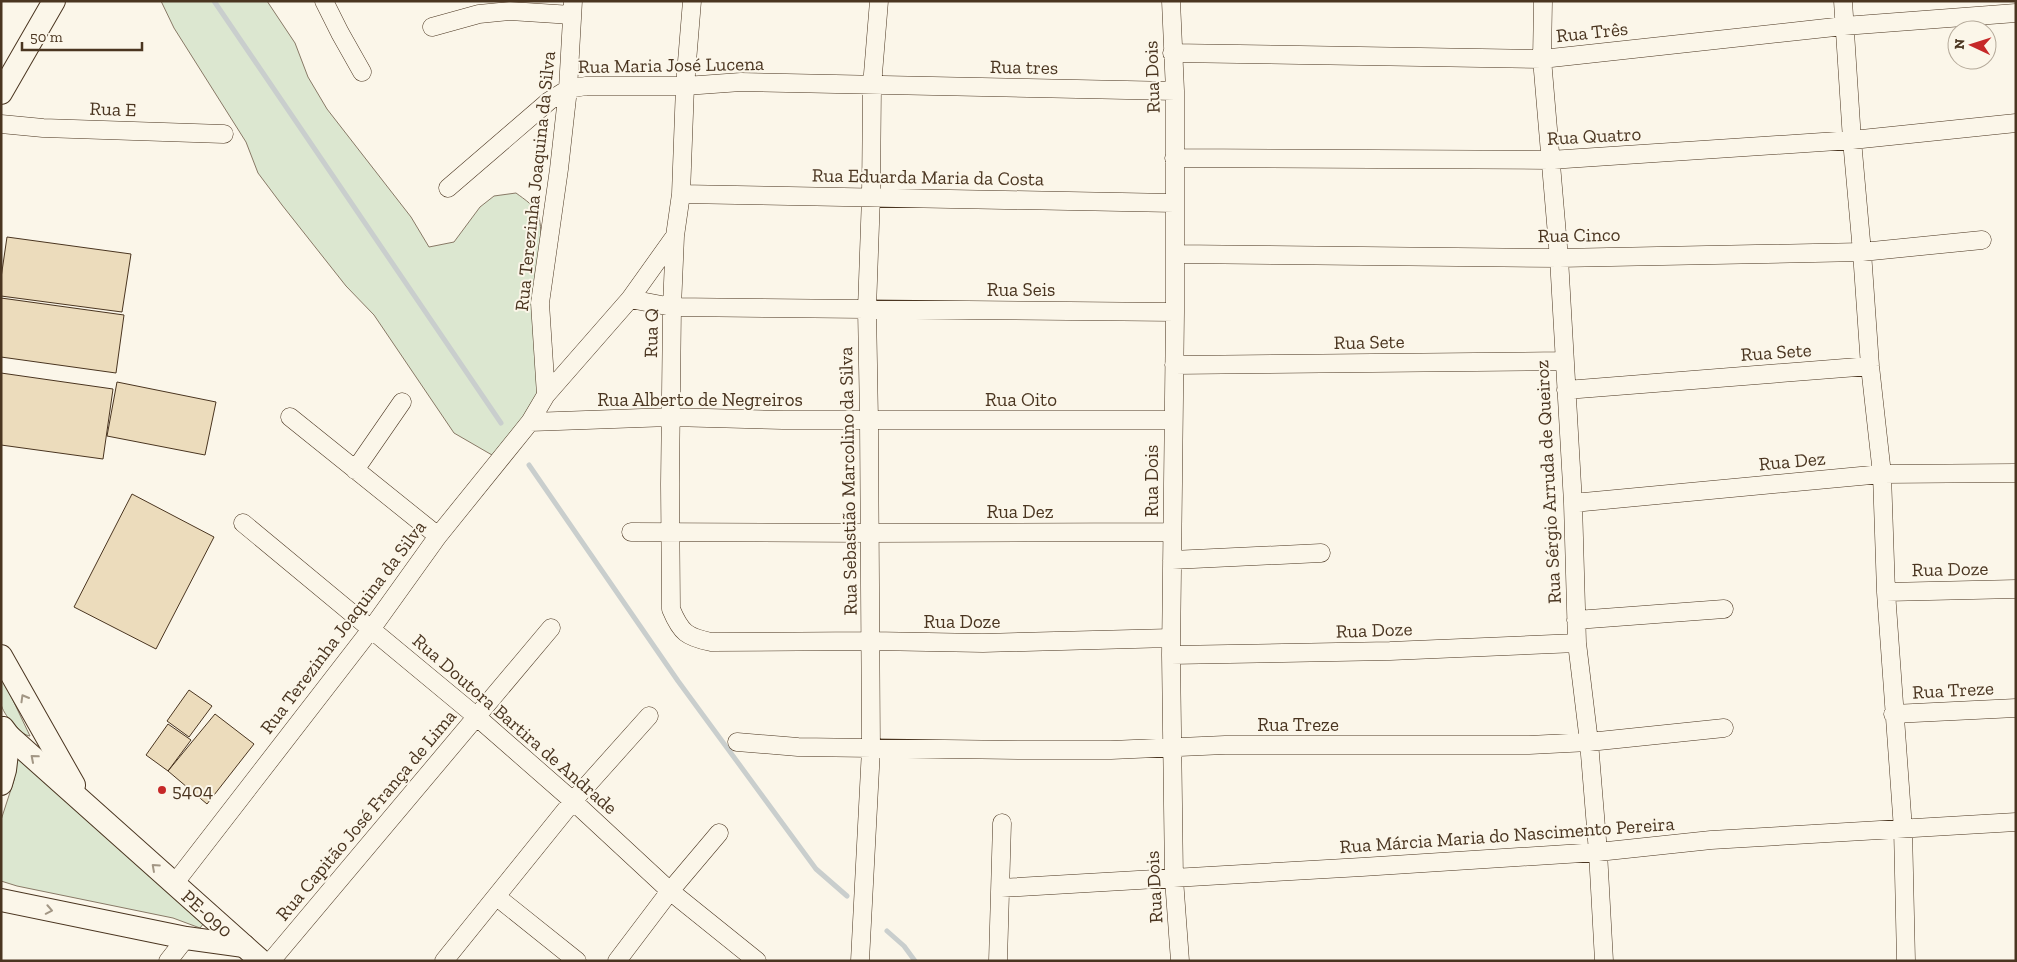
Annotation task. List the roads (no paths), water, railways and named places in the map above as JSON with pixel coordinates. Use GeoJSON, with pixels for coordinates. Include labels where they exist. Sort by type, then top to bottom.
{"type":"FeatureCollection","features":[{"type":"Feature","properties":{"kind":"main road"},"geometry":{"type":"LineString","coordinates":[[1,93],[54,1]]}},
{"type":"Feature","properties":{"kind":"main road","name":"PE-090"},"geometry":{"type":"LineString","coordinates":[[1,656],[83,801]]}},
{"type":"Feature","properties":{"kind":"main road","name":"PE-090"},"geometry":{"type":"LineString","coordinates":[[5,730],[261,961]]}},
{"type":"Feature","properties":{"kind":"main road","name":"PE-090"},"geometry":{"type":"LineString","coordinates":[[1,784],[5,770],[5,730]]}},
{"type":"Feature","properties":{"kind":"main road","name":"PE-090"},"geometry":{"type":"LineString","coordinates":[[1,900],[186,938],[244,946]]}},
{"type":"Feature","properties":{"kind":"street"},"geometry":{"type":"LineString","coordinates":[[324,1],[362,72]]}},
{"type":"Feature","properties":{"kind":"street","name":"Rua Q"},"geometry":{"type":"LineString","coordinates":[[692,1],[685,86],[680,194],[675,236],[672,307],[670,417],[671,609],[679,627],[692,638],[711,642]]}},
{"type":"Feature","properties":{"kind":"street","name":"Rua Sebastião Marcolino da Silva"},"geometry":{"type":"LineString","coordinates":[[860,961],[872,749],[872,640],[869,533],[870,420],[867,310],[872,86],[879,1]]}},
{"type":"Feature","properties":{"kind":"street","name":"Rua Dois"},"geometry":{"type":"LineString","coordinates":[[1171,1],[1175,91],[1175,312],[1171,646],[1174,879],[1180,961]]}},
{"type":"Feature","properties":{"kind":"street","name":"Rua Sérgio Arruda de Queiroz"},"geometry":{"type":"LineString","coordinates":[[1543,1],[1542,59],[1559,258],[1573,503],[1577,643],[1589,742],[1604,961]]}},
{"type":"Feature","properties":{"kind":"street"},"geometry":{"type":"LineString","coordinates":[[1843,1],[1870,366],[1882,474],[1893,714],[1903,829],[1906,961]]}},
{"type":"Feature","properties":{"kind":"street"},"geometry":{"type":"LineString","coordinates":[[432,27],[479,14],[572,8]]}},
{"type":"Feature","properties":{"kind":"street","name":"Rua Terezinha Joaquina da Silva"},"geometry":{"type":"LineString","coordinates":[[546,395],[540,303],[568,89],[572,8]]}},
{"type":"Feature","properties":{"kind":"street","name":"Rua Três"},"geometry":{"type":"LineString","coordinates":[[1172,53],[1542,59],[1844,26],[2016,13]]}},
{"type":"Feature","properties":{"kind":"street","name":"Rua Maria José Lucena"},"geometry":{"type":"LineString","coordinates":[[448,188],[549,100],[568,89],[586,86],[685,86],[741,82],[872,86]]}},
{"type":"Feature","properties":{"kind":"street","name":"Rua tres"},"geometry":{"type":"LineString","coordinates":[[872,86],[1175,91]]}},
{"type":"Feature","properties":{"kind":"street","name":"Rua Quatro"},"geometry":{"type":"LineString","coordinates":[[1174,158],[1550,160],[1852,140],[2016,123]]}},
{"type":"Feature","properties":{"kind":"street","name":"Rua E"},"geometry":{"type":"LineString","coordinates":[[1,124],[43,128],[224,134]]}},
{"type":"Feature","properties":{"kind":"street","name":"Rua Eduarda Maria da Costa"},"geometry":{"type":"LineString","coordinates":[[680,194],[1174,203]]}},
{"type":"Feature","properties":{"kind":"street","name":"Rua Terezinha Joaquina da Silva"},"geometry":{"type":"LineString","coordinates":[[174,884],[372,628],[438,536],[530,422],[546,395],[630,299],[675,236]]}},
{"type":"Feature","properties":{"kind":"street","name":"Rua Cinco"},"geometry":{"type":"LineString","coordinates":[[1175,254],[1559,258],[1862,252],[1982,240]]}},
{"type":"Feature","properties":{"kind":"street","name":"Rua Seis"},"geometry":{"type":"LineString","coordinates":[[630,299],[672,307],[1175,312]]}},
{"type":"Feature","properties":{"kind":"street","name":"Rua Sete"},"geometry":{"type":"LineString","coordinates":[[1174,365],[1564,361]]}},
{"type":"Feature","properties":{"kind":"street","name":"Rua Sete"},"geometry":{"type":"LineString","coordinates":[[1566,390],[1870,366]]}},
{"type":"Feature","properties":{"kind":"street"},"geometry":{"type":"LineString","coordinates":[[355,470],[402,402]]}},
{"type":"Feature","properties":{"kind":"street"},"geometry":{"type":"LineString","coordinates":[[290,417],[438,536]]}},
{"type":"Feature","properties":{"kind":"street","name":"Rua Alberto de Negreiros"},"geometry":{"type":"LineString","coordinates":[[530,422],[670,417],[870,420]]}},
{"type":"Feature","properties":{"kind":"street","name":"Rua Oito"},"geometry":{"type":"LineString","coordinates":[[870,420],[1173,420]]}},
{"type":"Feature","properties":{"kind":"street","name":"Rua Dez"},"geometry":{"type":"LineString","coordinates":[[1573,503],[1882,474],[2016,473]]}},
{"type":"Feature","properties":{"kind":"street","name":"Rua Doutora Bartira de Andrade"},"geometry":{"type":"LineString","coordinates":[[243,523],[372,628],[477,717],[573,801],[670,891],[757,961]]}},
{"type":"Feature","properties":{"kind":"street","name":"Rua Dez"},"geometry":{"type":"LineString","coordinates":[[631,532],[1172,532]]}},
{"type":"Feature","properties":{"kind":"street"},"geometry":{"type":"LineString","coordinates":[[1172,560],[1321,553]]}},
{"type":"Feature","properties":{"kind":"street","name":"Rua Doze"},"geometry":{"type":"LineString","coordinates":[[1886,592],[2016,589]]}},
{"type":"Feature","properties":{"kind":"street"},"geometry":{"type":"LineString","coordinates":[[1576,620],[1724,609]]}},
{"type":"Feature","properties":{"kind":"street","name":"Rua Capitão José França de Lima"},"geometry":{"type":"LineString","coordinates":[[271,961],[552,628]]}},
{"type":"Feature","properties":{"kind":"street","name":"Rua Doze"},"geometry":{"type":"LineString","coordinates":[[711,642],[872,640],[1390,651],[1577,643]]}},
{"type":"Feature","properties":{"kind":"street","name":"Rua Treze"},"geometry":{"type":"LineString","coordinates":[[1893,714],[2016,708]]}},
{"type":"Feature","properties":{"kind":"street"},"geometry":{"type":"LineString","coordinates":[[444,961],[573,801],[648,716]]}},
{"type":"Feature","properties":{"kind":"street","name":"Rua Treze"},"geometry":{"type":"LineString","coordinates":[[737,742],[798,747],[872,749],[1111,750],[1225,745],[1468,745],[1589,742],[1724,728]]}},
{"type":"Feature","properties":{"kind":"street","name":"Rua Márcia Maria do Nascimento Pereira"},"geometry":{"type":"LineString","coordinates":[[1001,888],[1598,852],[1712,840],[2016,822]]}},
{"type":"Feature","properties":{"kind":"street"},"geometry":{"type":"LineString","coordinates":[[998,952],[1002,823]]}},
{"type":"Feature","properties":{"kind":"street"},"geometry":{"type":"LineString","coordinates":[[618,961],[670,891],[719,833]]}},
{"type":"Feature","properties":{"kind":"street"},"geometry":{"type":"LineString","coordinates":[[497,897],[577,961]]}},
{"type":"Feature","properties":{"kind":"street"},"geometry":{"type":"LineString","coordinates":[[168,961],[186,938]]}},
{"type":"Feature","properties":{"kind":"waterway"},"geometry":{"type":"LineString","coordinates":[[214,1],[501,423]]}},
{"type":"Feature","properties":{"kind":"waterway"},"geometry":{"type":"LineString","coordinates":[[529,465],[678,681],[816,869],[847,896]]}},
{"type":"Feature","properties":{"kind":"waterway"},"geometry":{"type":"LineString","coordinates":[[887,931],[904,946],[915,961]]}},
{"type":"Feature","properties":{"kind":"place","name":"5404"},"geometry":{"type":"Point","coordinates":[162,790]}}]}
